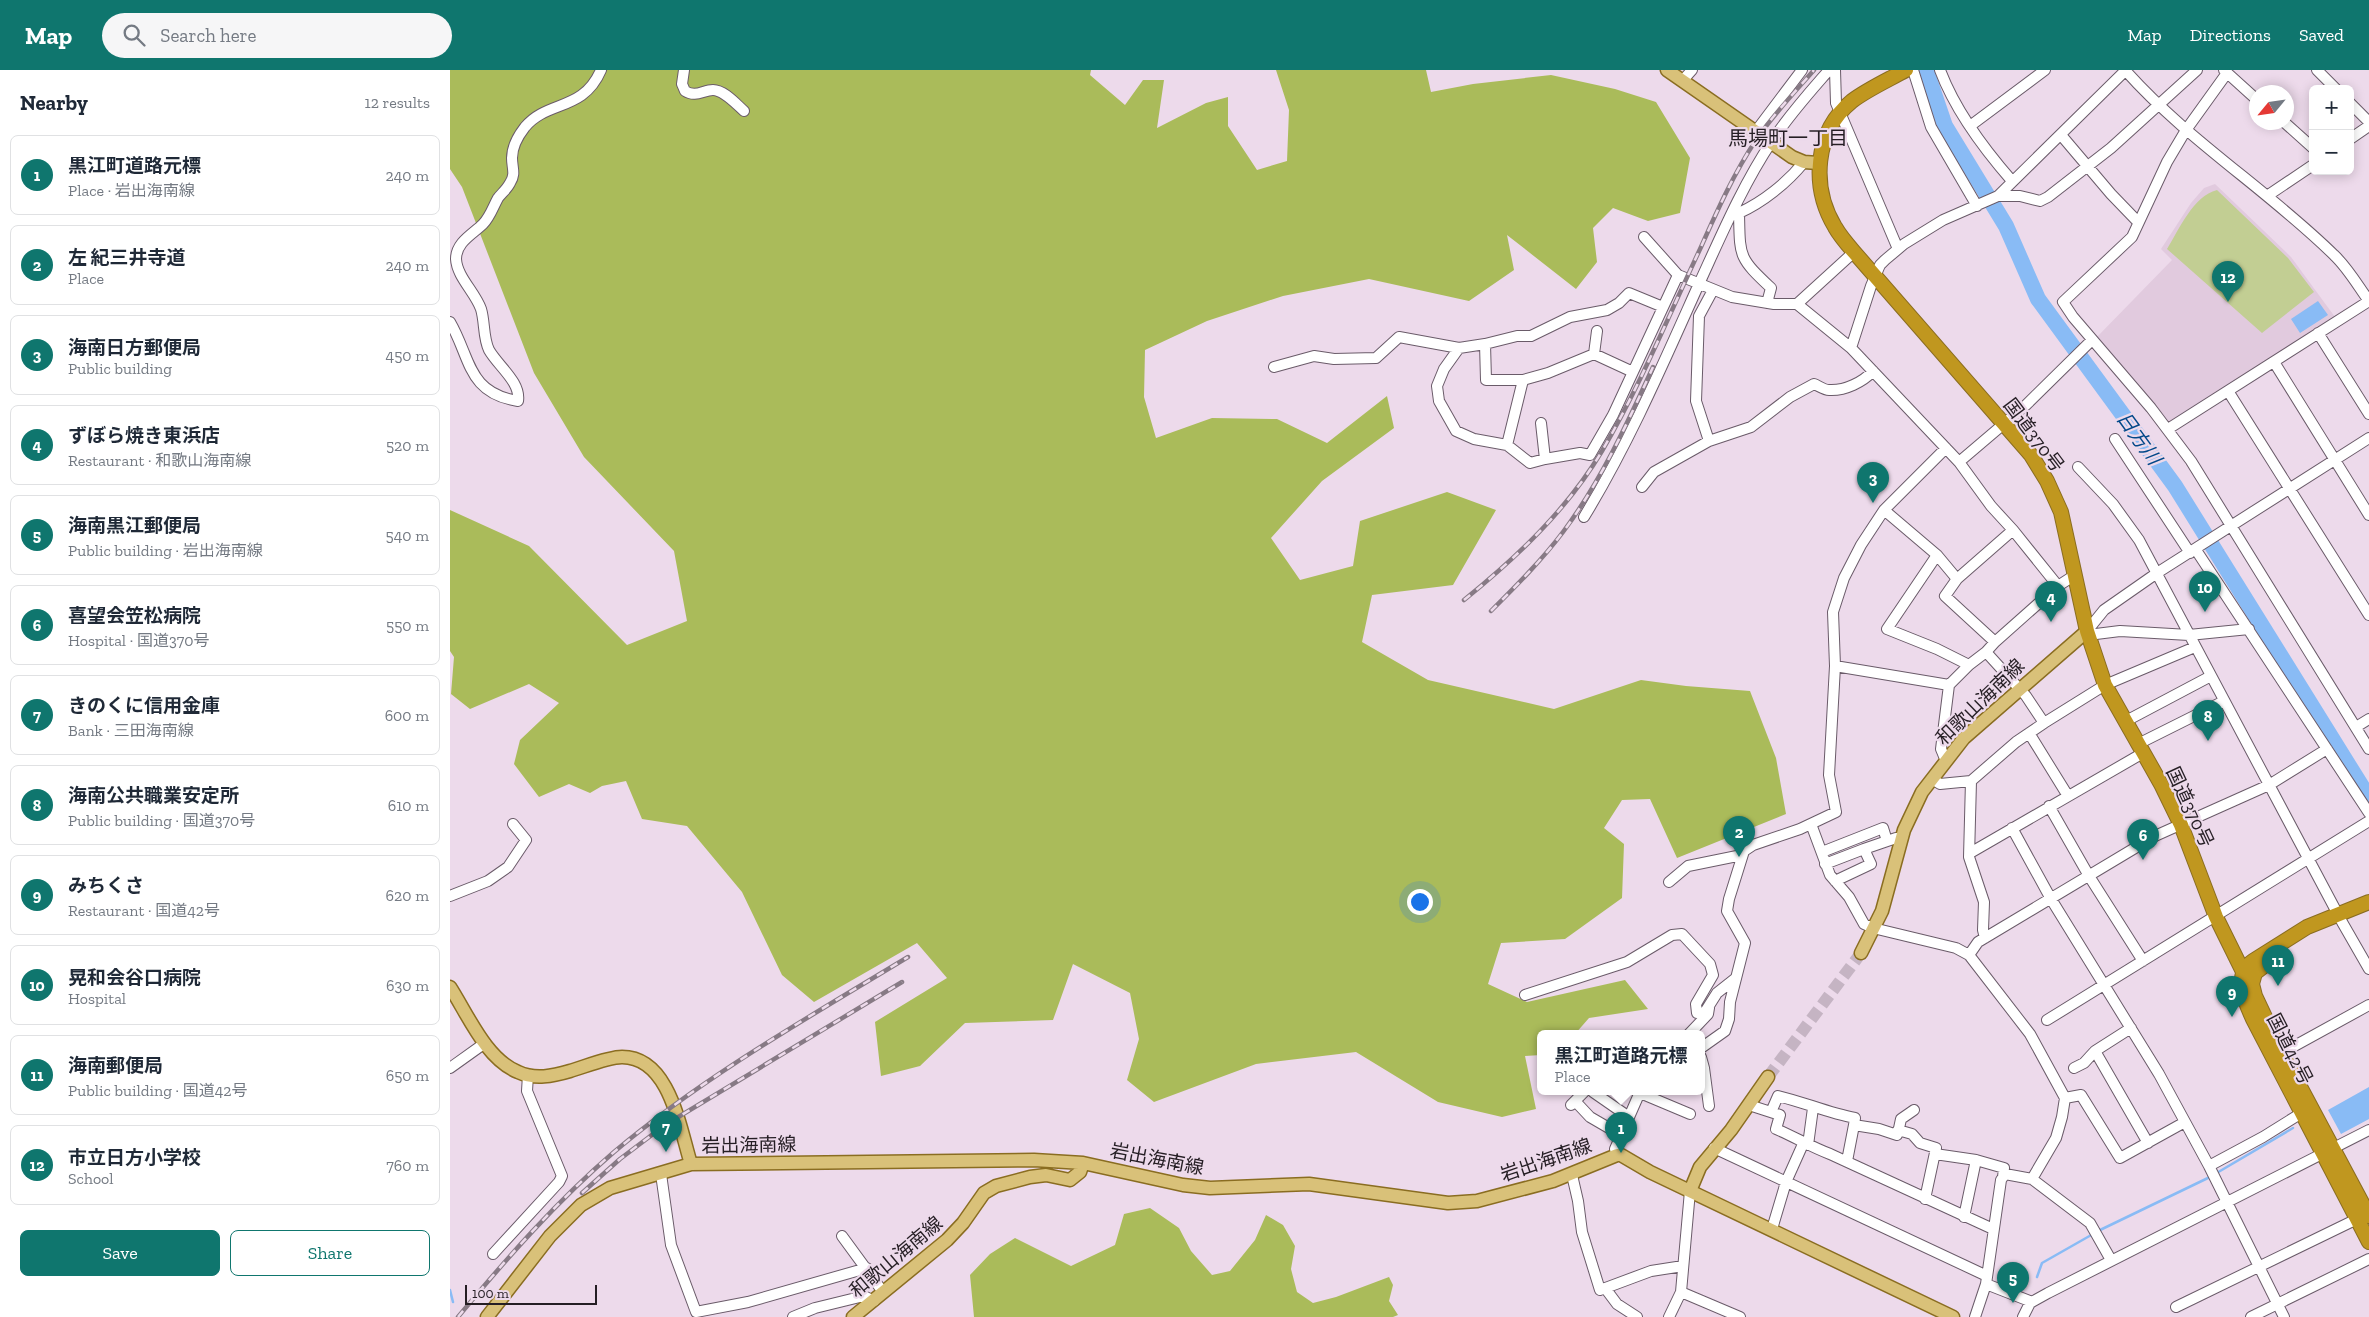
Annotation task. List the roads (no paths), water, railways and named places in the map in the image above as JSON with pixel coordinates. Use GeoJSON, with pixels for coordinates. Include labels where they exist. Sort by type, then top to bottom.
{"type":"FeatureCollection","features":[{"type":"Feature","properties":{"kind":"highway","name":"国道370号"},"geometry":{"type":"LineString","coordinates":[[1906,70],[1852,101],[1840,114],[1824,142],[1818,163],[1825,208],[1835,228],[1854,252],[2031,455],[2048,481],[2061,512],[2088,633],[2106,685],[2181,825],[2216,917],[2243,973],[2250,999]]}},
{"type":"Feature","properties":{"kind":"highway","name":"国道42号"},"geometry":{"type":"LineString","coordinates":[[2369,902],[2259,968],[2252,981],[2250,999],[2306,1111],[2366,1215],[2369,1242]]}},
{"type":"Feature","properties":{"kind":"highway","name":"国道42号"},"geometry":{"type":"LineString","coordinates":[[2243,973],[2250,964],[2308,927],[2369,911]]}},
{"type":"Feature","properties":{"kind":"highway","name":"国道370号"},"geometry":{"type":"LineString","coordinates":[[2229,945],[2238,957],[2244,961],[2263,955]]}},
{"type":"Feature","properties":{"kind":"highway","name":"国道370号"},"geometry":{"type":"LineString","coordinates":[[2229,945],[2238,984],[2250,999]]}},
{"type":"Feature","properties":{"kind":"main road"},"geometry":{"type":"LineString","coordinates":[[1668,70],[1792,157],[1804,162],[1818,163]]}},
{"type":"Feature","properties":{"kind":"main road","name":"和歌山海南線"},"geometry":{"type":"LineString","coordinates":[[1861,953],[1889,891],[1902,839],[1922,792],[1971,732],[2088,633]]}},
{"type":"Feature","properties":{"kind":"main road","name":"岩出海南線"},"geometry":{"type":"LineString","coordinates":[[450,988],[485,1043],[496,1056],[517,1072],[528,1075],[552,1076],[622,1057],[639,1062],[650,1068],[661,1079],[670,1094],[691,1164],[1034,1160],[1083,1164],[1183,1186],[1210,1188],[1308,1184],[1448,1203],[1477,1201],[1572,1175],[1616,1155],[1621,1155],[1650,1172],[1953,1317]]}},
{"type":"Feature","properties":{"kind":"main road"},"geometry":{"type":"LineString","coordinates":[[1690,1191],[1700,1167],[1731,1130],[1768,1077]]}},
{"type":"Feature","properties":{"kind":"main road"},"geometry":{"type":"LineString","coordinates":[[487,1317],[550,1236],[581,1205],[610,1188],[691,1164]]}},
{"type":"Feature","properties":{"kind":"main road","name":"和歌山海南線"},"geometry":{"type":"LineString","coordinates":[[853,1317],[947,1240],[963,1224],[984,1193],[996,1186],[1030,1177],[1046,1175],[1070,1180],[1080,1172],[1083,1164]]}},
{"type":"Feature","properties":{"kind":"street"},"geometry":{"type":"LineString","coordinates":[[450,322],[459,337],[473,376],[488,390],[503,399],[518,401],[519,394],[510,378],[488,349],[480,308],[457,266],[456,256],[459,246],[483,224],[498,199],[510,184],[514,176],[512,157],[514,143],[524,127],[534,118],[571,102],[586,93],[596,81],[601,70]]}},
{"type":"Feature","properties":{"kind":"street"},"geometry":{"type":"LineString","coordinates":[[684,70],[682,84],[686,91],[700,94],[713,90],[720,92],[744,111]]}},
{"type":"Feature","properties":{"kind":"street"},"geometry":{"type":"LineString","coordinates":[[1683,80],[1692,70]]}},
{"type":"Feature","properties":{"kind":"street"},"geometry":{"type":"LineString","coordinates":[[1756,131],[1802,70]]}},
{"type":"Feature","properties":{"kind":"street"},"geometry":{"type":"LineString","coordinates":[[1584,517],[1607,480],[1699,284],[1771,142],[1795,108],[1829,70]]}},
{"type":"Feature","properties":{"kind":"street"},"geometry":{"type":"LineString","coordinates":[[1835,70],[1836,103],[1898,249]]}},
{"type":"Feature","properties":{"kind":"street"},"geometry":{"type":"LineString","coordinates":[[1913,70],[1931,127],[1977,206]]}},
{"type":"Feature","properties":{"kind":"street"},"geometry":{"type":"LineString","coordinates":[[1940,70],[1970,126],[1994,160],[2012,181]]}},
{"type":"Feature","properties":{"kind":"street"},"geometry":{"type":"LineString","coordinates":[[1970,126],[2045,70]]}},
{"type":"Feature","properties":{"kind":"street"},"geometry":{"type":"LineString","coordinates":[[1851,348],[1880,265],[1898,249],[1943,220],[1998,196],[2125,70],[2159,106],[2186,130],[2267,196],[2336,256],[2369,301],[2168,429]]}},
{"type":"Feature","properties":{"kind":"street"},"geometry":{"type":"LineString","coordinates":[[1998,196],[2020,196],[2040,201],[2088,167],[2198,70]]}},
{"type":"Feature","properties":{"kind":"street"},"geometry":{"type":"LineString","coordinates":[[2317,70],[2332,85]]}},
{"type":"Feature","properties":{"kind":"street"},"geometry":{"type":"LineString","coordinates":[[2249,92],[2226,71],[2167,162],[2132,237],[2063,302],[2090,342],[2168,429],[2192,461],[2230,527],[2369,749]]}},
{"type":"Feature","properties":{"kind":"street"},"geometry":{"type":"LineString","coordinates":[[2354,107],[2369,122]]}},
{"type":"Feature","properties":{"kind":"street"},"geometry":{"type":"LineString","coordinates":[[2354,136],[2369,126]]}},
{"type":"Feature","properties":{"kind":"street"},"geometry":{"type":"LineString","coordinates":[[2293,130],[2309,144]]}},
{"type":"Feature","properties":{"kind":"street"},"geometry":{"type":"LineString","coordinates":[[2061,135],[2138,222]]}},
{"type":"Feature","properties":{"kind":"street"},"geometry":{"type":"LineString","coordinates":[[1736,211],[1754,206],[1796,173],[1804,162]]}},
{"type":"Feature","properties":{"kind":"street"},"geometry":{"type":"LineString","coordinates":[[2267,196],[2309,168]]}},
{"type":"Feature","properties":{"kind":"street"},"geometry":{"type":"LineString","coordinates":[[1736,211],[1740,254],[1744,261],[1771,288],[1766,303]]}},
{"type":"Feature","properties":{"kind":"street"},"geometry":{"type":"LineString","coordinates":[[1644,237],[1678,275],[1732,297],[1766,303],[1797,304],[1851,348],[1960,462],[1991,506],[2058,586]]}},
{"type":"Feature","properties":{"kind":"street"},"geometry":{"type":"LineString","coordinates":[[1797,304],[1854,252]]}},
{"type":"Feature","properties":{"kind":"street"},"geometry":{"type":"LineString","coordinates":[[1460,348],[1456,350],[1444,369],[1437,386],[1438,401],[1456,431],[1474,439],[1507,445],[1530,463],[1580,453],[1590,455],[1613,415],[1678,275]]}},
{"type":"Feature","properties":{"kind":"street"},"geometry":{"type":"LineString","coordinates":[[1709,441],[1696,401],[1699,316],[1712,290]]}},
{"type":"Feature","properties":{"kind":"street"},"geometry":{"type":"LineString","coordinates":[[1274,367],[1314,356],[1334,359],[1376,358],[1399,337],[1460,348],[1517,336],[1531,336],[1570,316],[1607,310],[1619,303],[1629,293],[1663,307]]}},
{"type":"Feature","properties":{"kind":"street"},"geometry":{"type":"LineString","coordinates":[[1594,354],[1598,331]]}},
{"type":"Feature","properties":{"kind":"street"},"geometry":{"type":"LineString","coordinates":[[2318,333],[2369,414]]}},
{"type":"Feature","properties":{"kind":"street"},"geometry":{"type":"LineString","coordinates":[[1960,462],[2004,424],[2090,342]]}},
{"type":"Feature","properties":{"kind":"street"},"geometry":{"type":"LineString","coordinates":[[1485,344],[1486,380],[1523,380],[1548,374],[1594,354],[1633,372]]}},
{"type":"Feature","properties":{"kind":"street"},"geometry":{"type":"LineString","coordinates":[[2274,362],[2369,515]]}},
{"type":"Feature","properties":{"kind":"street"},"geometry":{"type":"LineString","coordinates":[[1642,487],[1654,472],[1709,441],[1750,427],[1790,397],[1814,384],[1828,390],[1840,389],[1864,380],[1873,371]]}},
{"type":"Feature","properties":{"kind":"street"},"geometry":{"type":"LineString","coordinates":[[1507,445],[1523,380]]}},
{"type":"Feature","properties":{"kind":"street"},"geometry":{"type":"LineString","coordinates":[[2228,391],[2369,615]]}},
{"type":"Feature","properties":{"kind":"street"},"geometry":{"type":"LineString","coordinates":[[1541,423],[1545,459]]}},
{"type":"Feature","properties":{"kind":"street"},"geometry":{"type":"LineString","coordinates":[[2114,438],[2195,550],[2369,813]]}},
{"type":"Feature","properties":{"kind":"street"},"geometry":{"type":"LineString","coordinates":[[2088,633],[2104,610],[2157,573],[2369,438]]}},
{"type":"Feature","properties":{"kind":"street"},"geometry":{"type":"LineString","coordinates":[[1705,1045],[1725,1031],[1729,1019],[1730,1002],[1745,943],[1727,911],[1744,851],[1753,845],[1811,824],[1836,812],[1829,775],[1835,666],[1833,612],[1844,578],[1861,545],[1884,510],[1946,448]]}},
{"type":"Feature","properties":{"kind":"street"},"geometry":{"type":"LineString","coordinates":[[2078,467],[2113,504],[2139,540],[2369,969]]}},
{"type":"Feature","properties":{"kind":"street"},"geometry":{"type":"LineString","coordinates":[[1884,510],[1937,555],[1957,579]]}},
{"type":"Feature","properties":{"kind":"street"},"geometry":{"type":"LineString","coordinates":[[1995,642],[1945,596],[1957,579],[2013,530]]}},
{"type":"Feature","properties":{"kind":"street"},"geometry":{"type":"LineString","coordinates":[[1937,555],[1888,630],[1937,649],[1969,665]]}},
{"type":"Feature","properties":{"kind":"street"},"geometry":{"type":"LineString","coordinates":[[1946,761],[1941,749],[1949,685],[2058,586],[2075,575]]}},
{"type":"Feature","properties":{"kind":"street"},"geometry":{"type":"LineString","coordinates":[[2088,633],[2120,631],[2189,635],[2248,630]]}},
{"type":"Feature","properties":{"kind":"street"},"geometry":{"type":"LineString","coordinates":[[1932,779],[1940,784],[1970,780],[1976,777],[1988,764],[2029,733],[2106,685],[2195,647]]}},
{"type":"Feature","properties":{"kind":"street"},"geometry":{"type":"LineString","coordinates":[[1986,652],[2020,689],[2044,723]]}},
{"type":"Feature","properties":{"kind":"street"},"geometry":{"type":"LineString","coordinates":[[1835,666],[1949,685]]}},
{"type":"Feature","properties":{"kind":"street"},"geometry":{"type":"LineString","coordinates":[[2126,721],[2211,676]]}},
{"type":"Feature","properties":{"kind":"street"},"geometry":{"type":"LineString","coordinates":[[1970,853],[2068,796],[2141,748],[2224,700]]}},
{"type":"Feature","properties":{"kind":"street"},"geometry":{"type":"LineString","coordinates":[[2356,728],[2369,719]]}},
{"type":"Feature","properties":{"kind":"street"},"geometry":{"type":"LineString","coordinates":[[2029,733],[2068,796]]}},
{"type":"Feature","properties":{"kind":"street"},"geometry":{"type":"LineString","coordinates":[[1969,955],[1978,942],[2155,836],[2270,785],[2328,749]]}},
{"type":"Feature","properties":{"kind":"street"},"geometry":{"type":"LineString","coordinates":[[1970,780],[1969,857],[1984,902],[1983,930],[1985,938]]}},
{"type":"Feature","properties":{"kind":"street"},"geometry":{"type":"LineString","coordinates":[[2049,806],[2089,876],[2143,961]]}},
{"type":"Feature","properties":{"kind":"street"},"geometry":{"type":"LineString","coordinates":[[2047,1020],[2369,821]]}},
{"type":"Feature","properties":{"kind":"street"},"geometry":{"type":"LineString","coordinates":[[450,896],[488,881],[508,867],[526,840],[513,824]]}},
{"type":"Feature","properties":{"kind":"street"},"geometry":{"type":"LineString","coordinates":[[1811,824],[1825,864],[1864,924],[1873,928],[1956,948],[1969,955],[2030,1034],[2065,1098],[2056,1138],[2032,1179]]}},
{"type":"Feature","properties":{"kind":"street"},"geometry":{"type":"LineString","coordinates":[[1822,852],[1882,828],[1887,841]]}},
{"type":"Feature","properties":{"kind":"street"},"geometry":{"type":"LineString","coordinates":[[2012,828],[2051,899],[2131,1028],[2185,1122],[2284,1317]]}},
{"type":"Feature","properties":{"kind":"street"},"geometry":{"type":"LineString","coordinates":[[1825,864],[1896,838],[1902,839]]}},
{"type":"Feature","properties":{"kind":"street"},"geometry":{"type":"LineString","coordinates":[[1835,881],[1871,864],[1864,849]]}},
{"type":"Feature","properties":{"kind":"street"},"geometry":{"type":"LineString","coordinates":[[1668,882],[1688,866],[1742,855]]}},
{"type":"Feature","properties":{"kind":"street"},"geometry":{"type":"LineString","coordinates":[[1525,995],[1627,962],[1672,935],[1682,934],[1710,964],[1713,975],[1696,1004],[1697,1013],[1705,1012],[1717,994],[1736,978]]}},
{"type":"Feature","properties":{"kind":"street"},"geometry":{"type":"LineString","coordinates":[[1693,1030],[1708,1014],[1710,1004]]}},
{"type":"Feature","properties":{"kind":"street"},"geometry":{"type":"LineString","coordinates":[[2277,1055],[2369,1005]]}},
{"type":"Feature","properties":{"kind":"street"},"geometry":{"type":"LineString","coordinates":[[2074,1068],[2084,1063],[2095,1050],[2131,1028]]}},
{"type":"Feature","properties":{"kind":"street"},"geometry":{"type":"LineString","coordinates":[[450,1068],[485,1043]]}},
{"type":"Feature","properties":{"kind":"street"},"geometry":{"type":"LineString","coordinates":[[2095,1050],[2148,1143]]}},
{"type":"Feature","properties":{"kind":"street"},"geometry":{"type":"LineString","coordinates":[[493,1254],[560,1182],[562,1176],[527,1091],[528,1075]]}},
{"type":"Feature","properties":{"kind":"street"},"geometry":{"type":"LineString","coordinates":[[1705,1076],[1709,1106]]}},
{"type":"Feature","properties":{"kind":"street"},"geometry":{"type":"LineString","coordinates":[[1581,1095],[1573,1103],[1590,1117],[1621,1135]]}},
{"type":"Feature","properties":{"kind":"street"},"geometry":{"type":"LineString","coordinates":[[1597,1095],[1629,1117]]}},
{"type":"Feature","properties":{"kind":"street"},"geometry":{"type":"LineString","coordinates":[[1616,1155],[1615,1149],[1639,1095]]}},
{"type":"Feature","properties":{"kind":"street"},"geometry":{"type":"LineString","coordinates":[[1656,1095],[1690,1114]]}},
{"type":"Feature","properties":{"kind":"street"},"geometry":{"type":"LineString","coordinates":[[2065,1098],[2081,1095],[2120,1158],[2185,1122]]}},
{"type":"Feature","properties":{"kind":"street"},"geometry":{"type":"LineString","coordinates":[[1771,1112],[1778,1096],[1802,1102],[1813,1108],[1855,1118],[1847,1161]]}},
{"type":"Feature","properties":{"kind":"street"},"geometry":{"type":"LineString","coordinates":[[1748,1105],[1780,1115],[1776,1129],[1795,1136],[1805,1144],[1847,1161],[1993,1230]]}},
{"type":"Feature","properties":{"kind":"street"},"geometry":{"type":"LineString","coordinates":[[1772,1229],[1786,1182],[1805,1144],[1813,1108]]}},
{"type":"Feature","properties":{"kind":"street"},"geometry":{"type":"LineString","coordinates":[[1898,1133],[1901,1119],[1914,1110]]}},
{"type":"Feature","properties":{"kind":"street"},"geometry":{"type":"LineString","coordinates":[[2209,1166],[2306,1111]]}},
{"type":"Feature","properties":{"kind":"street"},"geometry":{"type":"LineString","coordinates":[[1854,1125],[1912,1134],[1920,1142],[1936,1148],[1926,1199]]}},
{"type":"Feature","properties":{"kind":"street"},"geometry":{"type":"LineString","coordinates":[[2023,1317],[2032,1302],[2369,1130]]}},
{"type":"Feature","properties":{"kind":"street"},"geometry":{"type":"LineString","coordinates":[[1714,1148],[2032,1302]]}},
{"type":"Feature","properties":{"kind":"street"},"geometry":{"type":"LineString","coordinates":[[1935,1154],[1976,1160],[2004,1168],[1986,1280],[1976,1317]]}},
{"type":"Feature","properties":{"kind":"street"},"geometry":{"type":"LineString","coordinates":[[1964,1217],[1976,1160]]}},
{"type":"Feature","properties":{"kind":"street"},"geometry":{"type":"LineString","coordinates":[[661,1174],[671,1245],[696,1312],[748,1302],[867,1268]]}},
{"type":"Feature","properties":{"kind":"street"},"geometry":{"type":"LineString","coordinates":[[2003,1177],[2005,1174],[2032,1179],[2090,1223],[2111,1260]]}},
{"type":"Feature","properties":{"kind":"street"},"geometry":{"type":"LineString","coordinates":[[1572,1175],[1582,1232],[1600,1290],[1651,1271],[1683,1266]]}},
{"type":"Feature","properties":{"kind":"street"},"geometry":{"type":"LineString","coordinates":[[1669,1317],[1681,1292],[1690,1191]]}},
{"type":"Feature","properties":{"kind":"street"},"geometry":{"type":"LineString","coordinates":[[2176,1307],[2366,1215]]}},
{"type":"Feature","properties":{"kind":"street"},"geometry":{"type":"LineString","coordinates":[[793,1317],[815,1308],[864,1296],[878,1297],[867,1268],[842,1236]]}},
{"type":"Feature","properties":{"kind":"street"},"geometry":{"type":"LineString","coordinates":[[2251,1317],[2369,1259]]}},
{"type":"Feature","properties":{"kind":"street"},"geometry":{"type":"LineString","coordinates":[[1605,1288],[1617,1304],[1637,1317]]}},
{"type":"Feature","properties":{"kind":"street"},"geometry":{"type":"LineString","coordinates":[[1681,1292],[1740,1317]]}},
{"type":"Feature","properties":{"kind":"water"},"geometry":{"type":"Polygon","coordinates":[[[2318,301],[2328,315],[2300,333],[2291,319],[2318,301]]]}},
{"type":"Feature","properties":{"kind":"water"},"geometry":{"type":"Polygon","coordinates":[[[2369,1087],[2369,1119],[2341,1134],[2328,1110],[2369,1087]]]}},
{"type":"Feature","properties":{"kind":"waterway","name":"日方川"},"geometry":{"type":"LineString","coordinates":[[1926,70],[1945,126],[2006,226],[2038,299],[2175,486],[2369,798]]}},
{"type":"Feature","properties":{"kind":"waterway"},"geometry":{"type":"LineString","coordinates":[[2215,1174],[2293,1128]]}},
{"type":"Feature","properties":{"kind":"waterway"},"geometry":{"type":"LineString","coordinates":[[2098,1231],[2210,1177]]}},
{"type":"Feature","properties":{"kind":"waterway"},"geometry":{"type":"LineString","coordinates":[[2037,1277],[2042,1263],[2093,1234]]}},
{"type":"Feature","properties":{"kind":"waterway"},"geometry":{"type":"LineString","coordinates":[[450,1290],[453,1302]]}},
{"type":"Feature","properties":{"kind":"tunnel"},"geometry":{"type":"LineString","coordinates":[[1768,1077],[1861,953]]}},
{"type":"Feature","properties":{"kind":"railway"},"geometry":{"type":"LineString","coordinates":[[1464,600],[1540,532],[1588,473],[1629,401],[1740,166],[1769,122],[1814,70]]}},
{"type":"Feature","properties":{"kind":"railway"},"geometry":{"type":"LineString","coordinates":[[1491,611],[1546,553],[1577,513],[1612,452],[1653,367]]}},
{"type":"Feature","properties":{"kind":"railway"},"geometry":{"type":"LineString","coordinates":[[458,1317],[513,1252],[552,1210],[614,1152],[720,1073],[908,957]]}},
{"type":"Feature","properties":{"kind":"railway"},"geometry":{"type":"LineString","coordinates":[[582,1193],[620,1159],[665,1125],[902,982]]}},
{"type":"Feature","properties":{"kind":"place","name":"市立日方小学校"},"geometry":{"type":"Point","coordinates":[2228,302]}},
{"type":"Feature","properties":{"kind":"place","name":"海南日方郵便局"},"geometry":{"type":"Point","coordinates":[1873,503]}},
{"type":"Feature","properties":{"kind":"place","name":"晃和会谷口病院"},"geometry":{"type":"Point","coordinates":[2205,612]}},
{"type":"Feature","properties":{"kind":"place","name":"ずぼら焼き東浜店"},"geometry":{"type":"Point","coordinates":[2051,622]}},
{"type":"Feature","properties":{"kind":"place","name":"海南公共職業安定所"},"geometry":{"type":"Point","coordinates":[2208,741]}},
{"type":"Feature","properties":{"kind":"place","name":"左 紀三井寺道"},"geometry":{"type":"Point","coordinates":[1739,857]}},
{"type":"Feature","properties":{"kind":"place","name":"喜望会笠松病院"},"geometry":{"type":"Point","coordinates":[2143,860]}},
{"type":"Feature","properties":{"kind":"place","name":"海南郵便局"},"geometry":{"type":"Point","coordinates":[2278,986]}},
{"type":"Feature","properties":{"kind":"place","name":"みちくさ"},"geometry":{"type":"Point","coordinates":[2232,1017]}},
{"type":"Feature","properties":{"kind":"place","name":"きのくに信用金庫"},"geometry":{"type":"Point","coordinates":[666,1152]}},
{"type":"Feature","properties":{"kind":"place","name":"黒江町道路元標"},"geometry":{"type":"Point","coordinates":[1621,1153]}},
{"type":"Feature","properties":{"kind":"place","name":"海南黒江郵便局"},"geometry":{"type":"Point","coordinates":[2013,1303]}},
{"type":"Feature","properties":{"kind":"district","name":"馬場町一丁目"},"geometry":{"type":"Point","coordinates":[1788,138]}}]}
